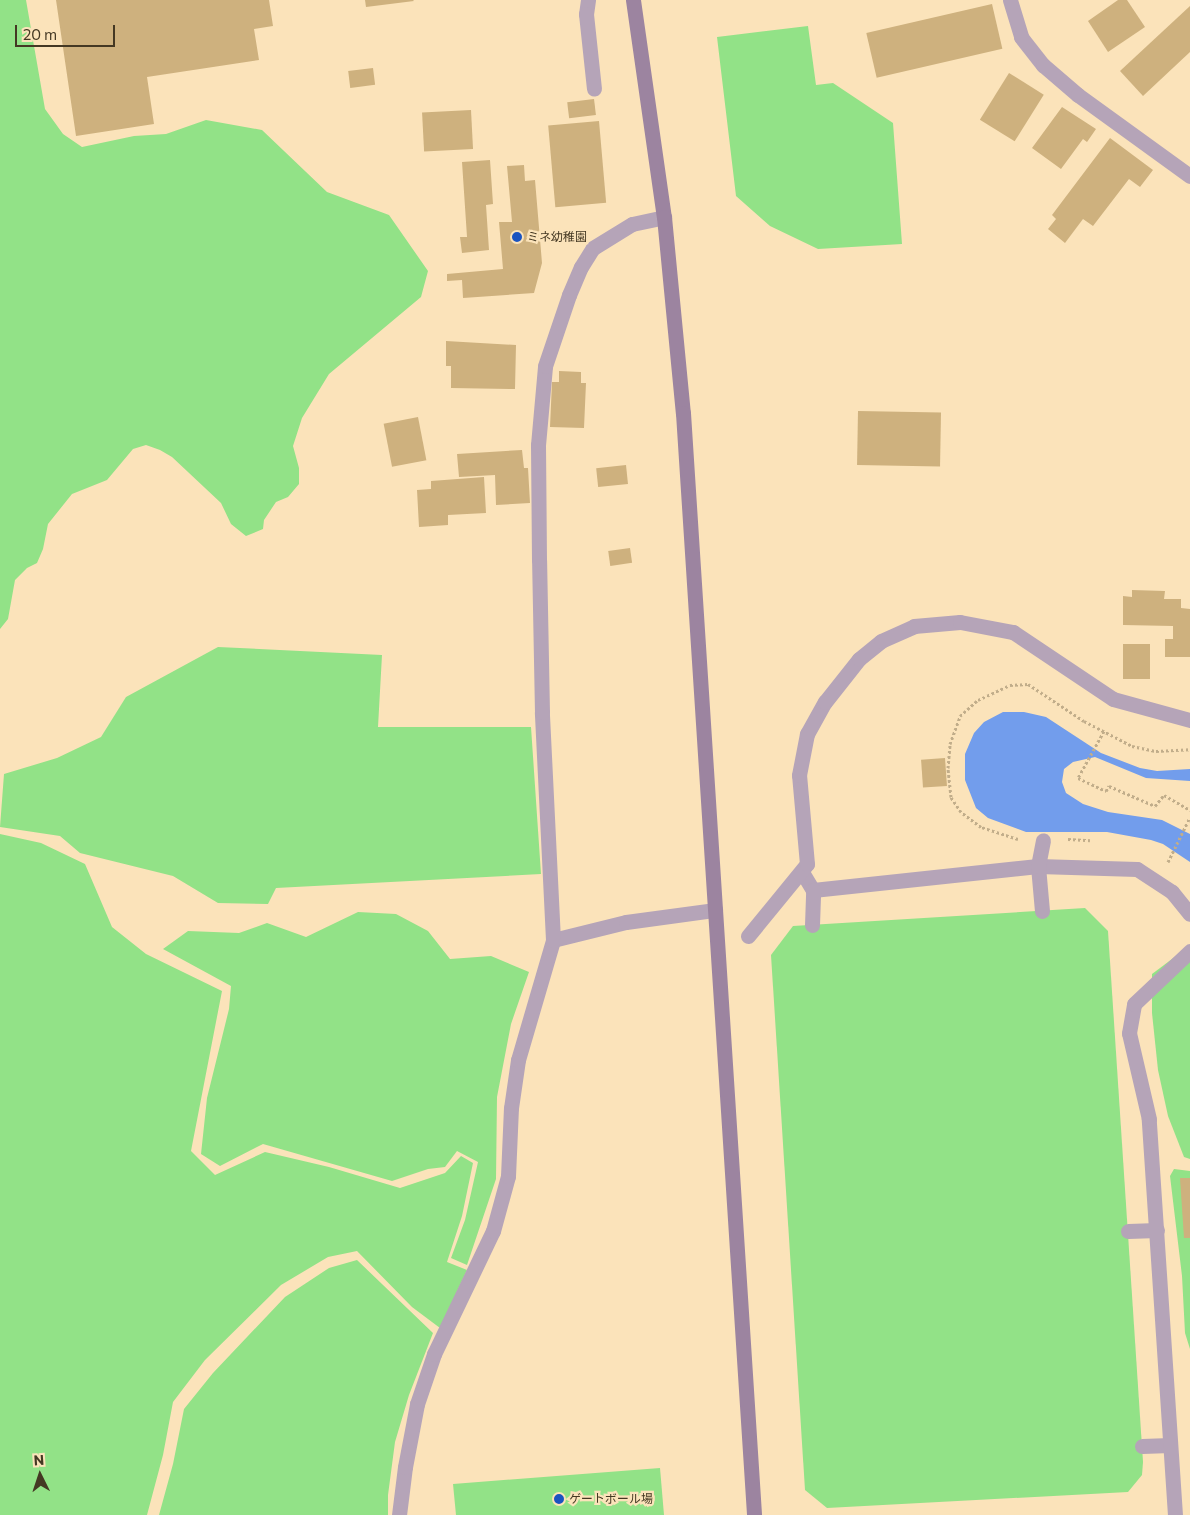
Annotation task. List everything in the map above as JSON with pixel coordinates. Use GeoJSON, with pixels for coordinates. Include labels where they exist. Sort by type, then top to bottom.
{"type":"FeatureCollection","features":[{"type":"Feature","properties":{"kind":"street"},"geometry":{"type":"LineString","coordinates":[[588,0],[586,14],[594,89]]}},
{"type":"Feature","properties":{"kind":"street"},"geometry":{"type":"LineString","coordinates":[[633,0],[664,217],[683,413],[754,1515]]}},
{"type":"Feature","properties":{"kind":"street"},"geometry":{"type":"LineString","coordinates":[[1010,0],[1021,37],[1043,65],[1078,95],[1190,176]]}},
{"type":"Feature","properties":{"kind":"street"},"geometry":{"type":"LineString","coordinates":[[399,1515],[405,1467],[417,1404],[434,1354],[496,1222],[508,1176],[511,1108],[518,1060],[553,940],[542,712],[539,560],[538,445],[545,366],[572,288],[581,266],[593,248],[632,224],[664,217]]}},
{"type":"Feature","properties":{"kind":"street"},"geometry":{"type":"LineString","coordinates":[[748,936],[807,864],[799,775],[807,734],[825,702],[859,660],[881,641],[914,626],[960,622],[1012,632],[1113,699],[1190,720]]}},
{"type":"Feature","properties":{"kind":"street"},"geometry":{"type":"LineString","coordinates":[[1042,911],[1038,866],[1044,840]]}},
{"type":"Feature","properties":{"kind":"street"},"geometry":{"type":"LineString","coordinates":[[813,890],[1038,866],[1137,869],[1172,892],[1190,914]]}},
{"type":"Feature","properties":{"kind":"street"},"geometry":{"type":"LineString","coordinates":[[802,872],[813,890],[812,925]]}},
{"type":"Feature","properties":{"kind":"street"},"geometry":{"type":"LineString","coordinates":[[553,940],[626,922],[715,910]]}},
{"type":"Feature","properties":{"kind":"street"},"geometry":{"type":"LineString","coordinates":[[1175,1515],[1149,1119],[1129,1033],[1134,1004],[1190,951]]}},
{"type":"Feature","properties":{"kind":"street"},"geometry":{"type":"LineString","coordinates":[[1128,1231],[1157,1230]]}},
{"type":"Feature","properties":{"kind":"street"},"geometry":{"type":"LineString","coordinates":[[1142,1446],[1170,1445]]}},
{"type":"Feature","properties":{"kind":"path"},"geometry":{"type":"LineString","coordinates":[[1044,840],[1030,842],[980,827],[961,812],[951,797],[948,768],[950,744],[960,716],[978,700],[1010,685],[1028,684],[1132,746],[1156,751],[1190,749]]}},
{"type":"Feature","properties":{"kind":"path"},"geometry":{"type":"LineString","coordinates":[[1104,731],[1078,778],[1106,791],[1109,786],[1155,806],[1164,795],[1190,810]]}},
{"type":"Feature","properties":{"kind":"path"},"geometry":{"type":"LineString","coordinates":[[1168,862],[1190,817]]}},
{"type":"Feature","properties":{"kind":"green space"},"geometry":{"type":"Polygon","coordinates":[[[0,0],[26,0],[45,109],[63,134],[82,147],[134,136],[166,134],[206,120],[262,130],[327,192],[389,215],[428,271],[421,297],[329,374],[302,418],[293,446],[299,468],[299,484],[288,497],[276,502],[264,520],[263,529],[246,536],[231,524],[221,503],[172,457],[146,445],[133,449],[107,480],[72,494],[48,524],[43,549],[37,563],[27,568],[15,580],[8,619],[0,629],[0,0]]]}},
{"type":"Feature","properties":{"kind":"green space"},"geometry":{"type":"Polygon","coordinates":[[[808,26],[816,85],[833,83],[893,123],[902,244],[818,249],[770,226],[736,196],[717,37],[808,26]]]}},
{"type":"Feature","properties":{"kind":"green space"},"geometry":{"type":"Polygon","coordinates":[[[218,647],[382,655],[378,727],[531,727],[541,874],[276,888],[268,904],[218,903],[173,876],[80,853],[60,836],[0,827],[4,774],[57,758],[101,737],[126,697],[218,647]]]}},
{"type":"Feature","properties":{"kind":"green space"},"geometry":{"type":"Polygon","coordinates":[[[0,834],[41,843],[85,864],[112,927],[146,954],[222,991],[191,1151],[215,1175],[265,1152],[329,1167],[400,1188],[445,1173],[461,1156],[473,1163],[462,1216],[447,1262],[467,1270],[440,1328],[412,1307],[357,1251],[328,1257],[281,1285],[205,1360],[173,1402],[163,1455],[147,1515],[0,1515],[0,834]]]}},
{"type":"Feature","properties":{"kind":"green space"},"geometry":{"type":"Polygon","coordinates":[[[1085,908],[1108,931],[1143,1462],[1142,1475],[1128,1492],[827,1508],[805,1490],[771,955],[793,926],[1085,908]]]}},
{"type":"Feature","properties":{"kind":"green space"},"geometry":{"type":"Polygon","coordinates":[[[358,912],[396,914],[428,931],[450,959],[491,956],[529,972],[511,1024],[497,1097],[496,1179],[467,1265],[451,1258],[465,1220],[478,1162],[457,1151],[445,1167],[428,1169],[392,1181],[263,1144],[220,1166],[201,1154],[207,1098],[229,1009],[231,986],[163,949],[188,931],[239,933],[267,923],[306,937],[358,912]]]}},
{"type":"Feature","properties":{"kind":"green space"},"geometry":{"type":"Polygon","coordinates":[[[1180,953],[1190,955],[1190,1159],[1184,1157],[1168,1116],[1158,1070],[1152,1013],[1152,974],[1180,953]]]}},
{"type":"Feature","properties":{"kind":"green space"},"geometry":{"type":"Polygon","coordinates":[[[1174,1169],[1190,1171],[1190,1349],[1185,1333],[1182,1276],[1170,1176],[1174,1169]]]}},
{"type":"Feature","properties":{"kind":"green space"},"geometry":{"type":"Polygon","coordinates":[[[357,1260],[433,1333],[409,1395],[395,1442],[388,1495],[388,1515],[159,1515],[173,1464],[184,1409],[213,1373],[285,1297],[329,1268],[357,1260]]]}},
{"type":"Feature","properties":{"kind":"green space","name":"ゲートボール場"},"geometry":{"type":"Polygon","coordinates":[[[660,1468],[664,1515],[456,1515],[453,1484],[660,1468]]]}},
{"type":"Feature","properties":{"kind":"water"},"geometry":{"type":"Polygon","coordinates":[[[1003,712],[1024,712],[1046,717],[1101,753],[1140,768],[1157,771],[1190,769],[1190,781],[1146,778],[1095,757],[1073,762],[1064,769],[1062,782],[1066,793],[1083,804],[1108,812],[1162,820],[1190,834],[1190,862],[1163,844],[1151,840],[1107,832],[1026,832],[988,818],[976,808],[965,780],[965,754],[974,733],[984,722],[1003,712]]]}},
{"type":"Feature","properties":{"kind":"building"},"geometry":{"type":"Polygon","coordinates":[[[56,0],[269,0],[273,26],[254,29],[259,60],[147,77],[154,124],[76,136],[56,0]]]}},
{"type":"Feature","properties":{"kind":"building"},"geometry":{"type":"Polygon","coordinates":[[[365,0],[413,0],[414,1],[366,7],[365,0]]]}},
{"type":"Feature","properties":{"kind":"building"},"geometry":{"type":"Polygon","coordinates":[[[1118,0],[1127,0],[1145,27],[1108,52],[1088,21],[1118,0]]]}},
{"type":"Feature","properties":{"kind":"building"},"geometry":{"type":"Polygon","coordinates":[[[992,4],[1002,49],[877,78],[866,33],[992,4]]]}},
{"type":"Feature","properties":{"kind":"building"},"geometry":{"type":"Polygon","coordinates":[[[1190,6],[1190,52],[1143,96],[1120,71],[1190,6]]]}},
{"type":"Feature","properties":{"kind":"building"},"geometry":{"type":"Polygon","coordinates":[[[373,68],[375,85],[350,88],[348,71],[373,68]]]}},
{"type":"Feature","properties":{"kind":"building"},"geometry":{"type":"Polygon","coordinates":[[[1009,73],[1044,95],[1015,141],[980,120],[1009,73]]]}},
{"type":"Feature","properties":{"kind":"building"},"geometry":{"type":"Polygon","coordinates":[[[594,99],[596,115],[569,118],[567,102],[594,99]]]}},
{"type":"Feature","properties":{"kind":"building"},"geometry":{"type":"Polygon","coordinates":[[[1062,107],[1096,129],[1087,142],[1083,139],[1061,169],[1032,148],[1062,107]]]}},
{"type":"Feature","properties":{"kind":"building"},"geometry":{"type":"Polygon","coordinates":[[[471,110],[473,149],[424,152],[422,113],[471,110]]]}},
{"type":"Feature","properties":{"kind":"building"},"geometry":{"type":"Polygon","coordinates":[[[599,121],[606,203],[555,207],[548,125],[599,121]]]}},
{"type":"Feature","properties":{"kind":"building"},"geometry":{"type":"Polygon","coordinates":[[[1110,138],[1153,170],[1140,187],[1129,179],[1093,226],[1083,219],[1065,243],[1048,229],[1056,219],[1052,215],[1110,138]]]}},
{"type":"Feature","properties":{"kind":"building"},"geometry":{"type":"Polygon","coordinates":[[[490,160],[493,204],[486,205],[489,250],[462,253],[460,237],[467,237],[462,162],[490,160]]]}},
{"type":"Feature","properties":{"kind":"building"},"geometry":{"type":"Polygon","coordinates":[[[524,165],[525,181],[535,180],[542,263],[534,293],[463,298],[462,280],[447,281],[447,274],[503,269],[499,222],[512,222],[507,166],[524,165]]]}},
{"type":"Feature","properties":{"kind":"building"},"geometry":{"type":"Polygon","coordinates":[[[446,341],[516,345],[515,389],[451,388],[451,366],[446,366],[446,341]]]}},
{"type":"Feature","properties":{"kind":"building"},"geometry":{"type":"Polygon","coordinates":[[[559,371],[581,372],[581,383],[586,383],[584,428],[550,427],[552,382],[559,382],[559,371]]]}},
{"type":"Feature","properties":{"kind":"building"},"geometry":{"type":"Polygon","coordinates":[[[858,411],[941,412],[940,466],[857,465],[858,411]]]}},
{"type":"Feature","properties":{"kind":"building"},"geometry":{"type":"Polygon","coordinates":[[[418,417],[426,460],[392,467],[384,424],[418,417]]]}},
{"type":"Feature","properties":{"kind":"building"},"geometry":{"type":"Polygon","coordinates":[[[522,450],[524,468],[528,468],[530,503],[496,505],[495,475],[459,477],[457,454],[522,450]]]}},
{"type":"Feature","properties":{"kind":"building"},"geometry":{"type":"Polygon","coordinates":[[[626,465],[628,484],[598,487],[596,468],[626,465]]]}},
{"type":"Feature","properties":{"kind":"building"},"geometry":{"type":"Polygon","coordinates":[[[484,477],[486,513],[448,515],[448,525],[419,527],[417,490],[431,489],[431,481],[484,477]]]}},
{"type":"Feature","properties":{"kind":"building"},"geometry":{"type":"Polygon","coordinates":[[[630,548],[632,563],[610,566],[608,551],[630,548]]]}},
{"type":"Feature","properties":{"kind":"building"},"geometry":{"type":"Polygon","coordinates":[[[1132,590],[1165,591],[1164,599],[1181,599],[1181,608],[1190,609],[1190,657],[1165,657],[1165,639],[1173,639],[1173,626],[1123,625],[1123,596],[1132,597],[1132,590]]]}},
{"type":"Feature","properties":{"kind":"building"},"geometry":{"type":"Polygon","coordinates":[[[1123,644],[1150,644],[1150,679],[1123,679],[1123,644]]]}},
{"type":"Feature","properties":{"kind":"building"},"geometry":{"type":"Polygon","coordinates":[[[945,758],[947,786],[923,788],[921,760],[945,758]]]}},
{"type":"Feature","properties":{"kind":"building"},"geometry":{"type":"Polygon","coordinates":[[[1180,1178],[1190,1178],[1190,1238],[1184,1238],[1180,1178]]]}},
{"type":"Feature","properties":{"kind":"place","name":"ミネ幼稚園"},"geometry":{"type":"Point","coordinates":[517,237]}},
{"type":"Feature","properties":{"kind":"place","name":"ゲートボール場"},"geometry":{"type":"Point","coordinates":[559,1499]}}]}
